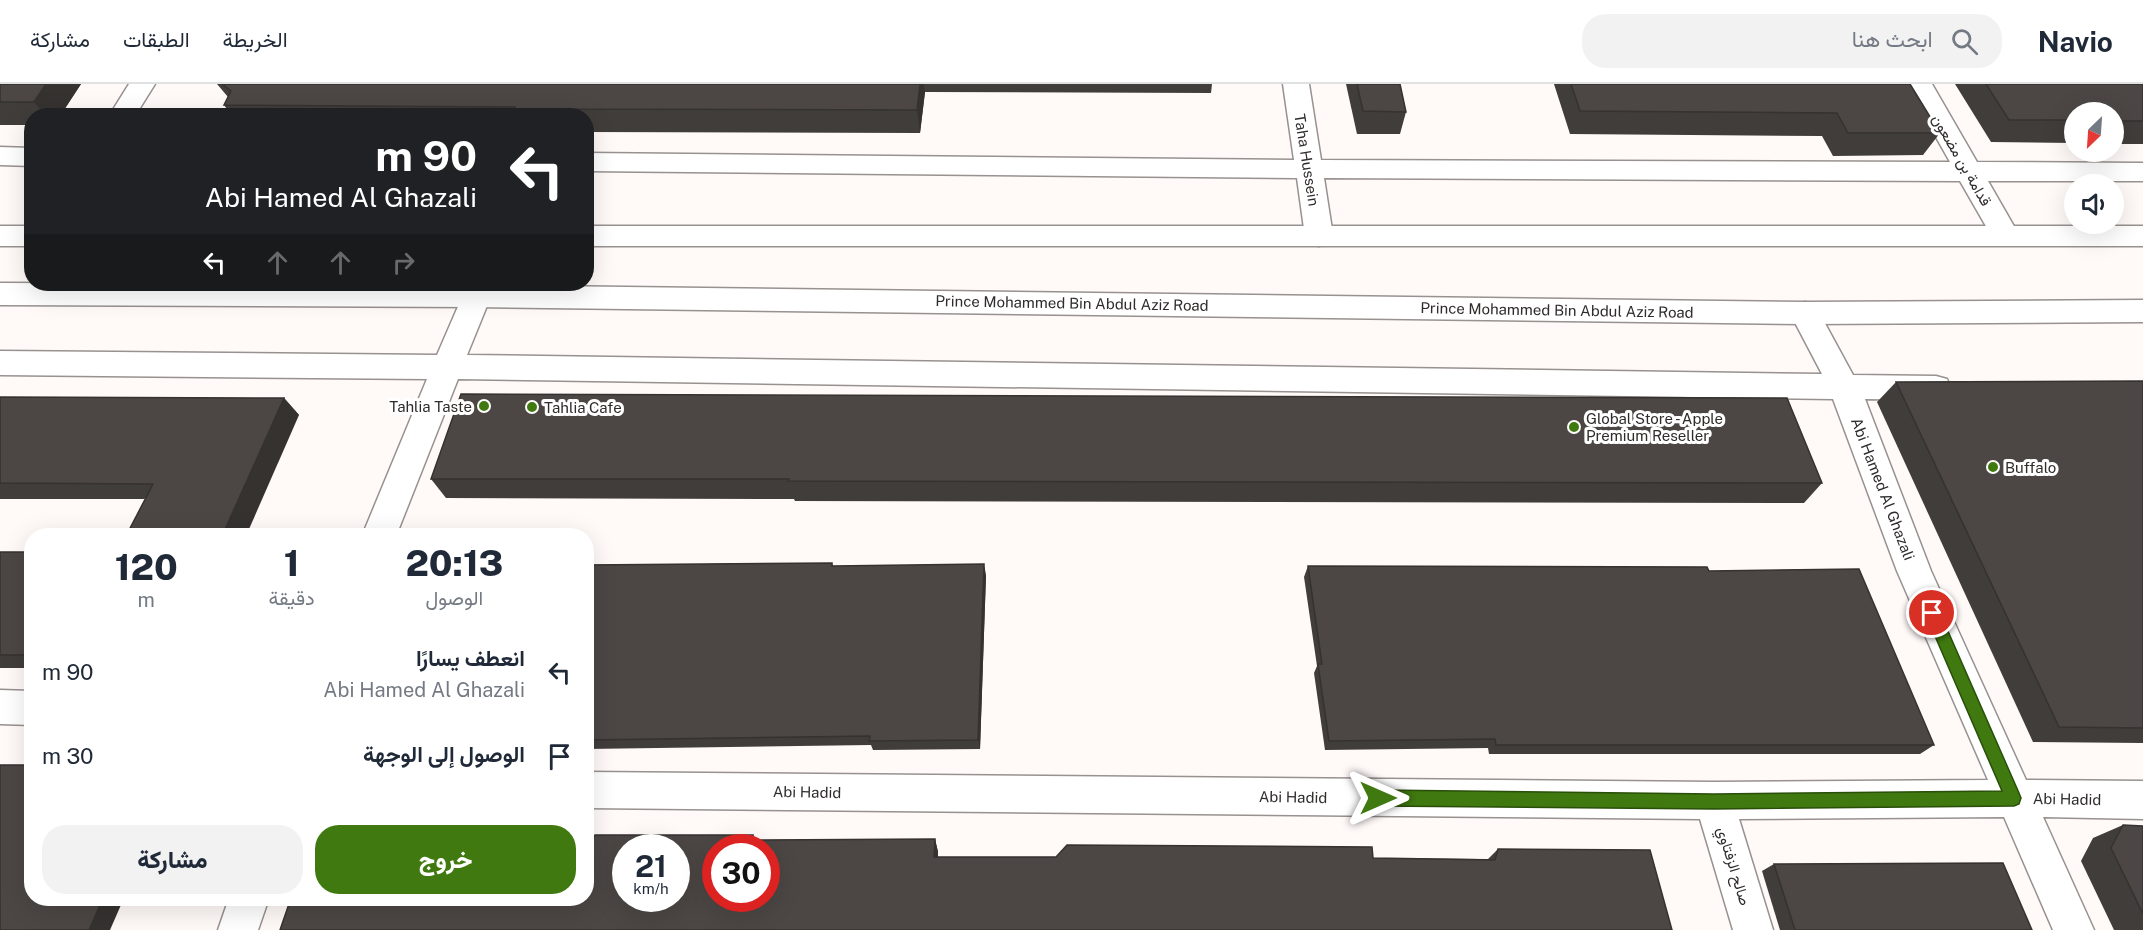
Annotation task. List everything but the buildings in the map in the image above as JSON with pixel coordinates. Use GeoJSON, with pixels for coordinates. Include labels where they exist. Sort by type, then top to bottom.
{"type":"FeatureCollection","features":[{"type":"Feature","properties":{"kind":"street"},"geometry":{"type":"LineString","coordinates":[[127,108],[142,84]]}},
{"type":"Feature","properties":{"kind":"street","name":"Taha Hussein"},"geometry":{"type":"LineString","coordinates":[[1296,84],[1319,236]]}},
{"type":"Feature","properties":{"kind":"street","name":"قدامة بن مضعون"},"geometry":{"type":"LineString","coordinates":[[1919,84],[2005,235]]}},
{"type":"Feature","properties":{"kind":"street"},"geometry":{"type":"LineString","coordinates":[[0,156],[24,156]]}},
{"type":"Feature","properties":{"kind":"street"},"geometry":{"type":"LineString","coordinates":[[594,162],[1309,169],[2143,172]]}},
{"type":"Feature","properties":{"kind":"street"},"geometry":{"type":"LineString","coordinates":[[0,236],[24,236]]}},
{"type":"Feature","properties":{"kind":"street"},"geometry":{"type":"LineString","coordinates":[[594,236],[2143,236]]}},
{"type":"Feature","properties":{"kind":"street","name":"Prince Mohammed Bin Abdul Aziz Road"},"geometry":{"type":"LineString","coordinates":[[0,294],[476,296],[1805,313],[2143,311]]}},
{"type":"Feature","properties":{"kind":"street"},"geometry":{"type":"LineString","coordinates":[[382,528],[476,296]]}},
{"type":"Feature","properties":{"kind":"street","name":"Abi Hamed Al Ghazali"},"geometry":{"type":"LineString","coordinates":[[1805,313],[1845,388],[1914,571],[2074,930]]}},
{"type":"Feature","properties":{"kind":"street"},"geometry":{"type":"LineString","coordinates":[[0,363],[448,367],[1845,388],[1964,387]]}},
{"type":"Feature","properties":{"kind":"street"},"geometry":{"type":"LineString","coordinates":[[0,707],[24,708]]}},
{"type":"Feature","properties":{"kind":"street","name":"Abi Hadid"},"geometry":{"type":"LineString","coordinates":[[594,790],[1714,801],[2014,798],[2143,800]]}},
{"type":"Feature","properties":{"kind":"street","name":"صالح الزفتاوي"},"geometry":{"type":"LineString","coordinates":[[1714,801],[1753,930]]}},
{"type":"Feature","properties":{"kind":"street"},"geometry":{"type":"LineString","coordinates":[[238,930],[246,906]]}},
{"type":"Feature","properties":{"kind":"place","name":"Tahlia Taste"},"geometry":{"type":"Point","coordinates":[484,406]}},
{"type":"Feature","properties":{"kind":"place","name":"Tahlia Cafe"},"geometry":{"type":"Point","coordinates":[532,407]}},
{"type":"Feature","properties":{"kind":"place","name":"Global Store - Apple Premium Reseller"},"geometry":{"type":"Point","coordinates":[1574,427]}},
{"type":"Feature","properties":{"kind":"place","name":"Buffalo"},"geometry":{"type":"Point","coordinates":[1993,467]}},
{"type":"Feature","properties":{"kind":"route"},"geometry":{"type":"LineString","coordinates":[[1378,798],[1714,801],[2014,798],[1932,613]]}}]}
